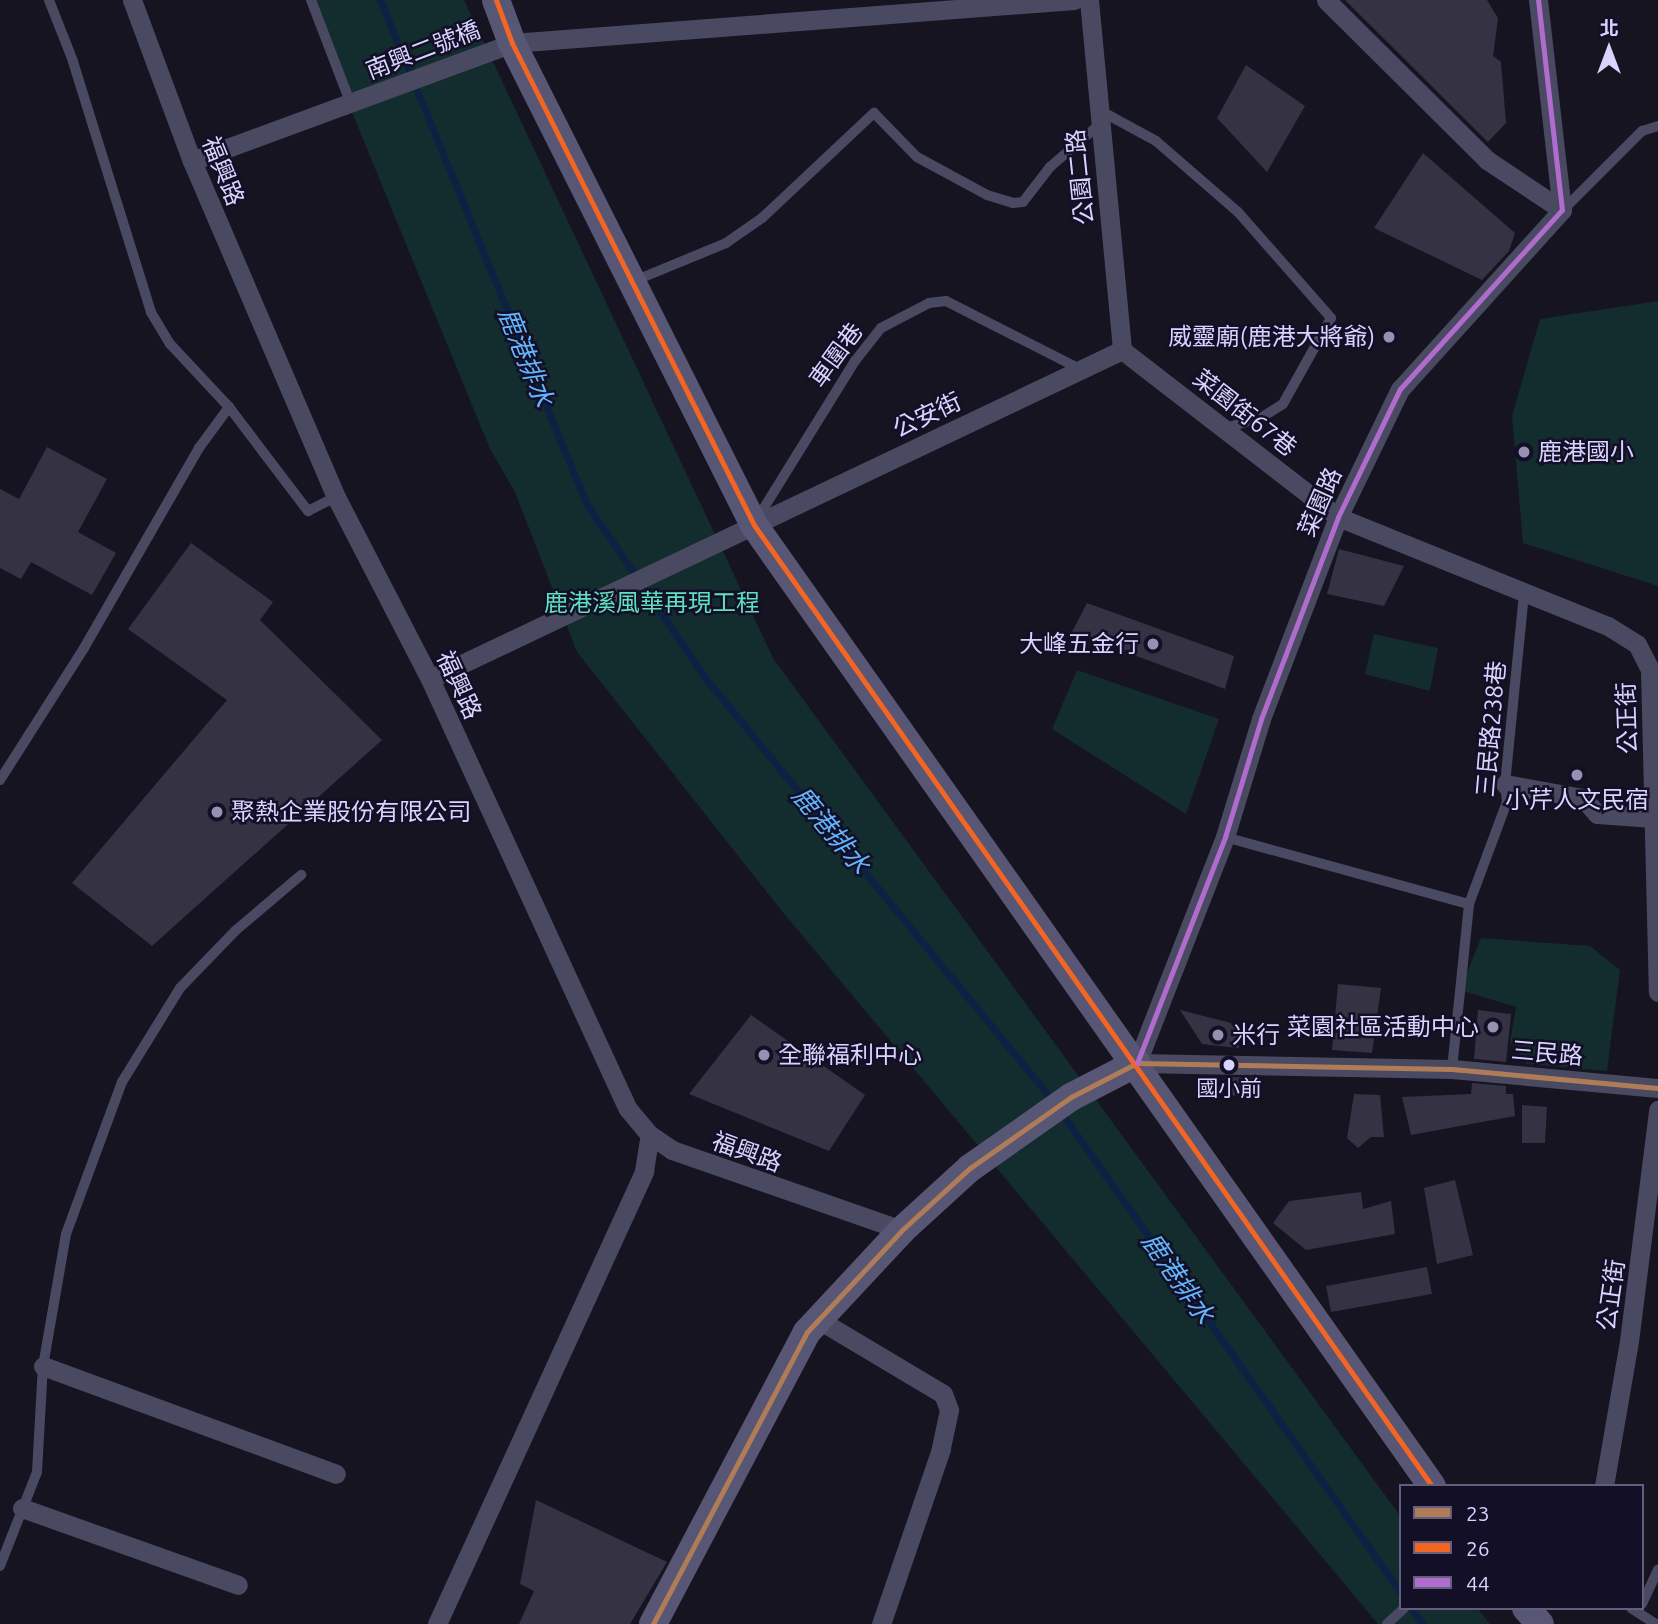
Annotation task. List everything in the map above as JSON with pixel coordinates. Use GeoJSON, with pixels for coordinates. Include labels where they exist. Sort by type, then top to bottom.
{"type":"FeatureCollection","features":[{"type":"Feature","properties":{"kind":"street","name":"福興路"},"geometry":{"type":"LineString","coordinates":[[132,0],[192,161],[336,497],[430,680],[628,1109],[650,1135],[672,1150],[902,1230]]}},
{"type":"Feature","properties":{"kind":"street"},"geometry":{"type":"LineString","coordinates":[[496,0],[512,43],[754,525],[1138,1063],[1157,1099],[1431,1484]]}},
{"type":"Feature","properties":{"kind":"street","name":"南興二號橋"},"geometry":{"type":"LineString","coordinates":[[192,161],[512,43],[1074,0]]}},
{"type":"Feature","properties":{"kind":"street","name":"公園二路"},"geometry":{"type":"LineString","coordinates":[[1089,0],[1122,350]]}},
{"type":"Feature","properties":{"kind":"street"},"geometry":{"type":"LineString","coordinates":[[1326,0],[1487,160],[1562,210]]}},
{"type":"Feature","properties":{"kind":"street"},"geometry":{"type":"LineString","coordinates":[[1538,0],[1562,210]]}},
{"type":"Feature","properties":{"kind":"street","name":"菜園路"},"geometry":{"type":"LineString","coordinates":[[1138,1063],[1225,837],[1261,719],[1338,517],[1400,389],[1562,210]]}},
{"type":"Feature","properties":{"kind":"street","name":"公安街"},"geometry":{"type":"LineString","coordinates":[[430,680],[1122,350]]}},
{"type":"Feature","properties":{"kind":"street","name":"菜園街67巷"},"geometry":{"type":"LineString","coordinates":[[1122,350],[1338,517]]}},
{"type":"Feature","properties":{"kind":"street","name":"公正街"},"geometry":{"type":"LineString","coordinates":[[1338,517],[1524,595],[1608,626],[1637,644],[1650,670],[1658,992]]}},
{"type":"Feature","properties":{"kind":"street"},"geometry":{"type":"LineString","coordinates":[[1505,784],[1583,798],[1597,814],[1654,818]]}},
{"type":"Feature","properties":{"kind":"street"},"geometry":{"type":"LineString","coordinates":[[653,1624],[807,1332],[902,1230],[1009,1137],[1071,1097],[1138,1063]]}},
{"type":"Feature","properties":{"kind":"street","name":"三民路"},"geometry":{"type":"LineString","coordinates":[[1138,1063],[1452,1069],[1658,1088]]}},
{"type":"Feature","properties":{"kind":"street","name":"公正街"},"geometry":{"type":"LineString","coordinates":[[1604,1484],[1652,1214],[1658,1110]]}},
{"type":"Feature","properties":{"kind":"street"},"geometry":{"type":"LineString","coordinates":[[437,1624],[643,1171],[650,1135]]}},
{"type":"Feature","properties":{"kind":"street"},"geometry":{"type":"LineString","coordinates":[[819,1320],[943,1394],[949,1410],[941,1449],[881,1624]]}},
{"type":"Feature","properties":{"kind":"street"},"geometry":{"type":"LineString","coordinates":[[43,1366],[336,1474]]}},
{"type":"Feature","properties":{"kind":"street"},"geometry":{"type":"LineString","coordinates":[[22,1508],[237,1585]]}},
{"type":"Feature","properties":{"kind":"street"},"geometry":{"type":"LineString","coordinates":[[1528,1610],[1540,1624]]}},
{"type":"Feature","properties":{"kind":"lane"},"geometry":{"type":"LineString","coordinates":[[49,0],[73,61],[151,313],[170,345],[229,407],[308,511],[336,497]]}},
{"type":"Feature","properties":{"kind":"lane"},"geometry":{"type":"LineString","coordinates":[[311,0],[351,104]]}},
{"type":"Feature","properties":{"kind":"lane"},"geometry":{"type":"LineString","coordinates":[[630,282],[726,243],[762,218],[874,113],[917,157],[987,195],[1013,203],[1023,202],[1050,167],[1099,117],[1156,141],[1238,212],[1331,318],[1283,404],[1262,417],[1226,428]]}},
{"type":"Feature","properties":{"kind":"lane"},"geometry":{"type":"LineString","coordinates":[[1562,210],[1642,131],[1658,126]]}},
{"type":"Feature","properties":{"kind":"lane","name":"車圍巷"},"geometry":{"type":"LineString","coordinates":[[754,525],[855,361],[881,328],[929,303],[946,301],[1080,369]]}},
{"type":"Feature","properties":{"kind":"lane"},"geometry":{"type":"LineString","coordinates":[[0,780],[84,648],[199,448],[229,407]]}},
{"type":"Feature","properties":{"kind":"lane","name":"三民路238巷"},"geometry":{"type":"LineString","coordinates":[[1452,1069],[1469,904],[1507,802],[1505,784],[1524,595]]}},
{"type":"Feature","properties":{"kind":"lane"},"geometry":{"type":"LineString","coordinates":[[1225,837],[1469,904]]}},
{"type":"Feature","properties":{"kind":"lane"},"geometry":{"type":"LineString","coordinates":[[0,1566],[37,1472],[43,1366],[66,1234],[122,1082],[180,988],[235,931],[301,875]]}},
{"type":"Feature","properties":{"kind":"lane"},"geometry":{"type":"LineString","coordinates":[[1644,1597],[1658,1570]]}},
{"type":"Feature","properties":{"kind":"lane"},"geometry":{"type":"LineString","coordinates":[[1387,1624],[1402,1610]]}},
{"type":"Feature","properties":{"kind":"lane"},"geometry":{"type":"LineString","coordinates":[[1640,1610],[1656,1624]]}},
{"type":"Feature","properties":{"kind":"green space","name":"鹿港溪風華再現工程"},"geometry":{"type":"Polygon","coordinates":[[[306,0],[464,0],[773,658],[1399,1514],[1399,1610],[1479,1610],[1490,1624],[1378,1624],[781,910],[577,652],[515,492],[490,449],[306,0]]]}},
{"type":"Feature","properties":{"kind":"green space"},"geometry":{"type":"Polygon","coordinates":[[[1658,301],[1658,586],[1523,543],[1512,416],[1540,319],[1658,301]]]}},
{"type":"Feature","properties":{"kind":"green space"},"geometry":{"type":"Polygon","coordinates":[[[1374,634],[1438,648],[1430,691],[1365,674],[1374,634]]]}},
{"type":"Feature","properties":{"kind":"green space"},"geometry":{"type":"Polygon","coordinates":[[[1077,670],[1219,719],[1186,814],[1052,729],[1077,670]]]}},
{"type":"Feature","properties":{"kind":"green space"},"geometry":{"type":"Polygon","coordinates":[[[1481,938],[1590,946],[1620,970],[1607,1071],[1527,1064],[1510,1042],[1516,1007],[1460,990],[1481,938]]]}},
{"type":"Feature","properties":{"kind":"building"},"geometry":{"type":"Polygon","coordinates":[[[1345,0],[1487,0],[1498,18],[1493,56],[1501,62],[1506,123],[1488,142],[1345,0]]]}},
{"type":"Feature","properties":{"kind":"building"},"geometry":{"type":"Polygon","coordinates":[[[1246,65],[1305,106],[1267,172],[1217,118],[1246,65]]]}},
{"type":"Feature","properties":{"kind":"building"},"geometry":{"type":"Polygon","coordinates":[[[1423,153],[1515,233],[1509,251],[1482,280],[1374,228],[1423,153]]]}},
{"type":"Feature","properties":{"kind":"building"},"geometry":{"type":"Polygon","coordinates":[[[47,447],[107,479],[78,532],[116,553],[92,595],[31,562],[21,579],[0,568],[0,489],[19,499],[47,447]]]}},
{"type":"Feature","properties":{"kind":"building","name":"聚熱企業股份有限公司"},"geometry":{"type":"Polygon","coordinates":[[[191,543],[273,602],[260,620],[382,740],[152,946],[72,883],[227,700],[128,629],[191,543]]]}},
{"type":"Feature","properties":{"kind":"building"},"geometry":{"type":"Polygon","coordinates":[[[1339,549],[1404,566],[1384,606],[1327,594],[1339,549]]]}},
{"type":"Feature","properties":{"kind":"building","name":"大峰五金行"},"geometry":{"type":"Polygon","coordinates":[[[1087,603],[1234,656],[1225,689],[1072,632],[1087,603]]]}},
{"type":"Feature","properties":{"kind":"building"},"geometry":{"type":"Polygon","coordinates":[[[1338,984],[1381,988],[1372,1053],[1332,1050],[1338,984]]]}},
{"type":"Feature","properties":{"kind":"building","name":"米行"},"geometry":{"type":"Polygon","coordinates":[[[1180,1010],[1239,1025],[1239,1048],[1202,1044],[1180,1010]]]}},
{"type":"Feature","properties":{"kind":"building","name":"菜園社區活動中心"},"geometry":{"type":"Polygon","coordinates":[[[1478,1010],[1511,1014],[1506,1062],[1474,1059],[1478,1010]]]}},
{"type":"Feature","properties":{"kind":"building","name":"全聯福利中心"},"geometry":{"type":"Polygon","coordinates":[[[751,1015],[865,1095],[829,1151],[689,1094],[751,1015]]]}},
{"type":"Feature","properties":{"kind":"building"},"geometry":{"type":"Polygon","coordinates":[[[1228,1077],[1260,1078],[1260,1097],[1227,1095],[1228,1077]]]}},
{"type":"Feature","properties":{"kind":"building"},"geometry":{"type":"Polygon","coordinates":[[[1472,1083],[1506,1086],[1506,1094],[1513,1094],[1515,1116],[1411,1135],[1402,1097],[1471,1094],[1472,1083]]]}},
{"type":"Feature","properties":{"kind":"building"},"geometry":{"type":"Polygon","coordinates":[[[1354,1094],[1380,1095],[1384,1137],[1371,1137],[1358,1148],[1347,1138],[1354,1094]]]}},
{"type":"Feature","properties":{"kind":"building"},"geometry":{"type":"Polygon","coordinates":[[[1522,1105],[1547,1107],[1545,1143],[1522,1143],[1522,1105]]]}},
{"type":"Feature","properties":{"kind":"building"},"geometry":{"type":"Polygon","coordinates":[[[1455,1180],[1473,1255],[1437,1264],[1424,1188],[1455,1180]]]}},
{"type":"Feature","properties":{"kind":"building"},"geometry":{"type":"Polygon","coordinates":[[[1361,1192],[1363,1209],[1391,1201],[1395,1234],[1306,1250],[1273,1223],[1289,1201],[1361,1192]]]}},
{"type":"Feature","properties":{"kind":"building"},"geometry":{"type":"Polygon","coordinates":[[[1427,1267],[1432,1294],[1331,1312],[1326,1286],[1427,1267]]]}},
{"type":"Feature","properties":{"kind":"building"},"geometry":{"type":"Polygon","coordinates":[[[536,1500],[667,1562],[630,1624],[519,1624],[534,1591],[520,1584],[536,1500]]]}},
{"type":"Feature","properties":{"kind":"waterway","name":"鹿港排水"},"geometry":{"type":"LineString","coordinates":[[380,0],[586,503],[706,679],[1053,1101]]}},
{"type":"Feature","properties":{"kind":"waterway","name":"鹿港排水"},"geometry":{"type":"LineString","coordinates":[[1060,1111],[1399,1590]]}},
{"type":"Feature","properties":{"kind":"waterway","name":"鹿港排水"},"geometry":{"type":"LineString","coordinates":[[1412,1610],[1422,1624]]}},
{"type":"Feature","properties":{"kind":"transit line","name":"26"},"geometry":{"type":"LineString","coordinates":[[496,0],[512,43],[754,525],[1431,1484]]}},
{"type":"Feature","properties":{"kind":"transit line","name":"44"},"geometry":{"type":"LineString","coordinates":[[1137,1063],[1225,837],[1261,719],[1338,517],[1400,389],[1562,210],[1538,0]]}},
{"type":"Feature","properties":{"kind":"transit line","name":"23"},"geometry":{"type":"LineString","coordinates":[[653,1624],[807,1332],[902,1230],[970,1168],[1071,1097],[1137,1063],[1452,1069],[1658,1088]]}},
{"type":"Feature","properties":{"kind":"place","name":"威靈廟(鹿港大將爺)"},"geometry":{"type":"Point","coordinates":[1389,337]}},
{"type":"Feature","properties":{"kind":"place","name":"鹿港國小"},"geometry":{"type":"Point","coordinates":[1524,452]}},
{"type":"Feature","properties":{"kind":"place","name":"大峰五金行"},"geometry":{"type":"Point","coordinates":[1153,644]}},
{"type":"Feature","properties":{"kind":"place","name":"小芹人文民宿"},"geometry":{"type":"Point","coordinates":[1577,775]}},
{"type":"Feature","properties":{"kind":"place","name":"聚熱企業股份有限公司"},"geometry":{"type":"Point","coordinates":[217,812]}},
{"type":"Feature","properties":{"kind":"place","name":"菜園社區活動中心"},"geometry":{"type":"Point","coordinates":[1493,1027]}},
{"type":"Feature","properties":{"kind":"place","name":"米行"},"geometry":{"type":"Point","coordinates":[1218,1035]}},
{"type":"Feature","properties":{"kind":"place","name":"全聯福利中心"},"geometry":{"type":"Point","coordinates":[764,1055]}},
{"type":"Feature","properties":{"kind":"place","name":"國小前"},"geometry":{"type":"Point","coordinates":[1229,1065]}}]}
